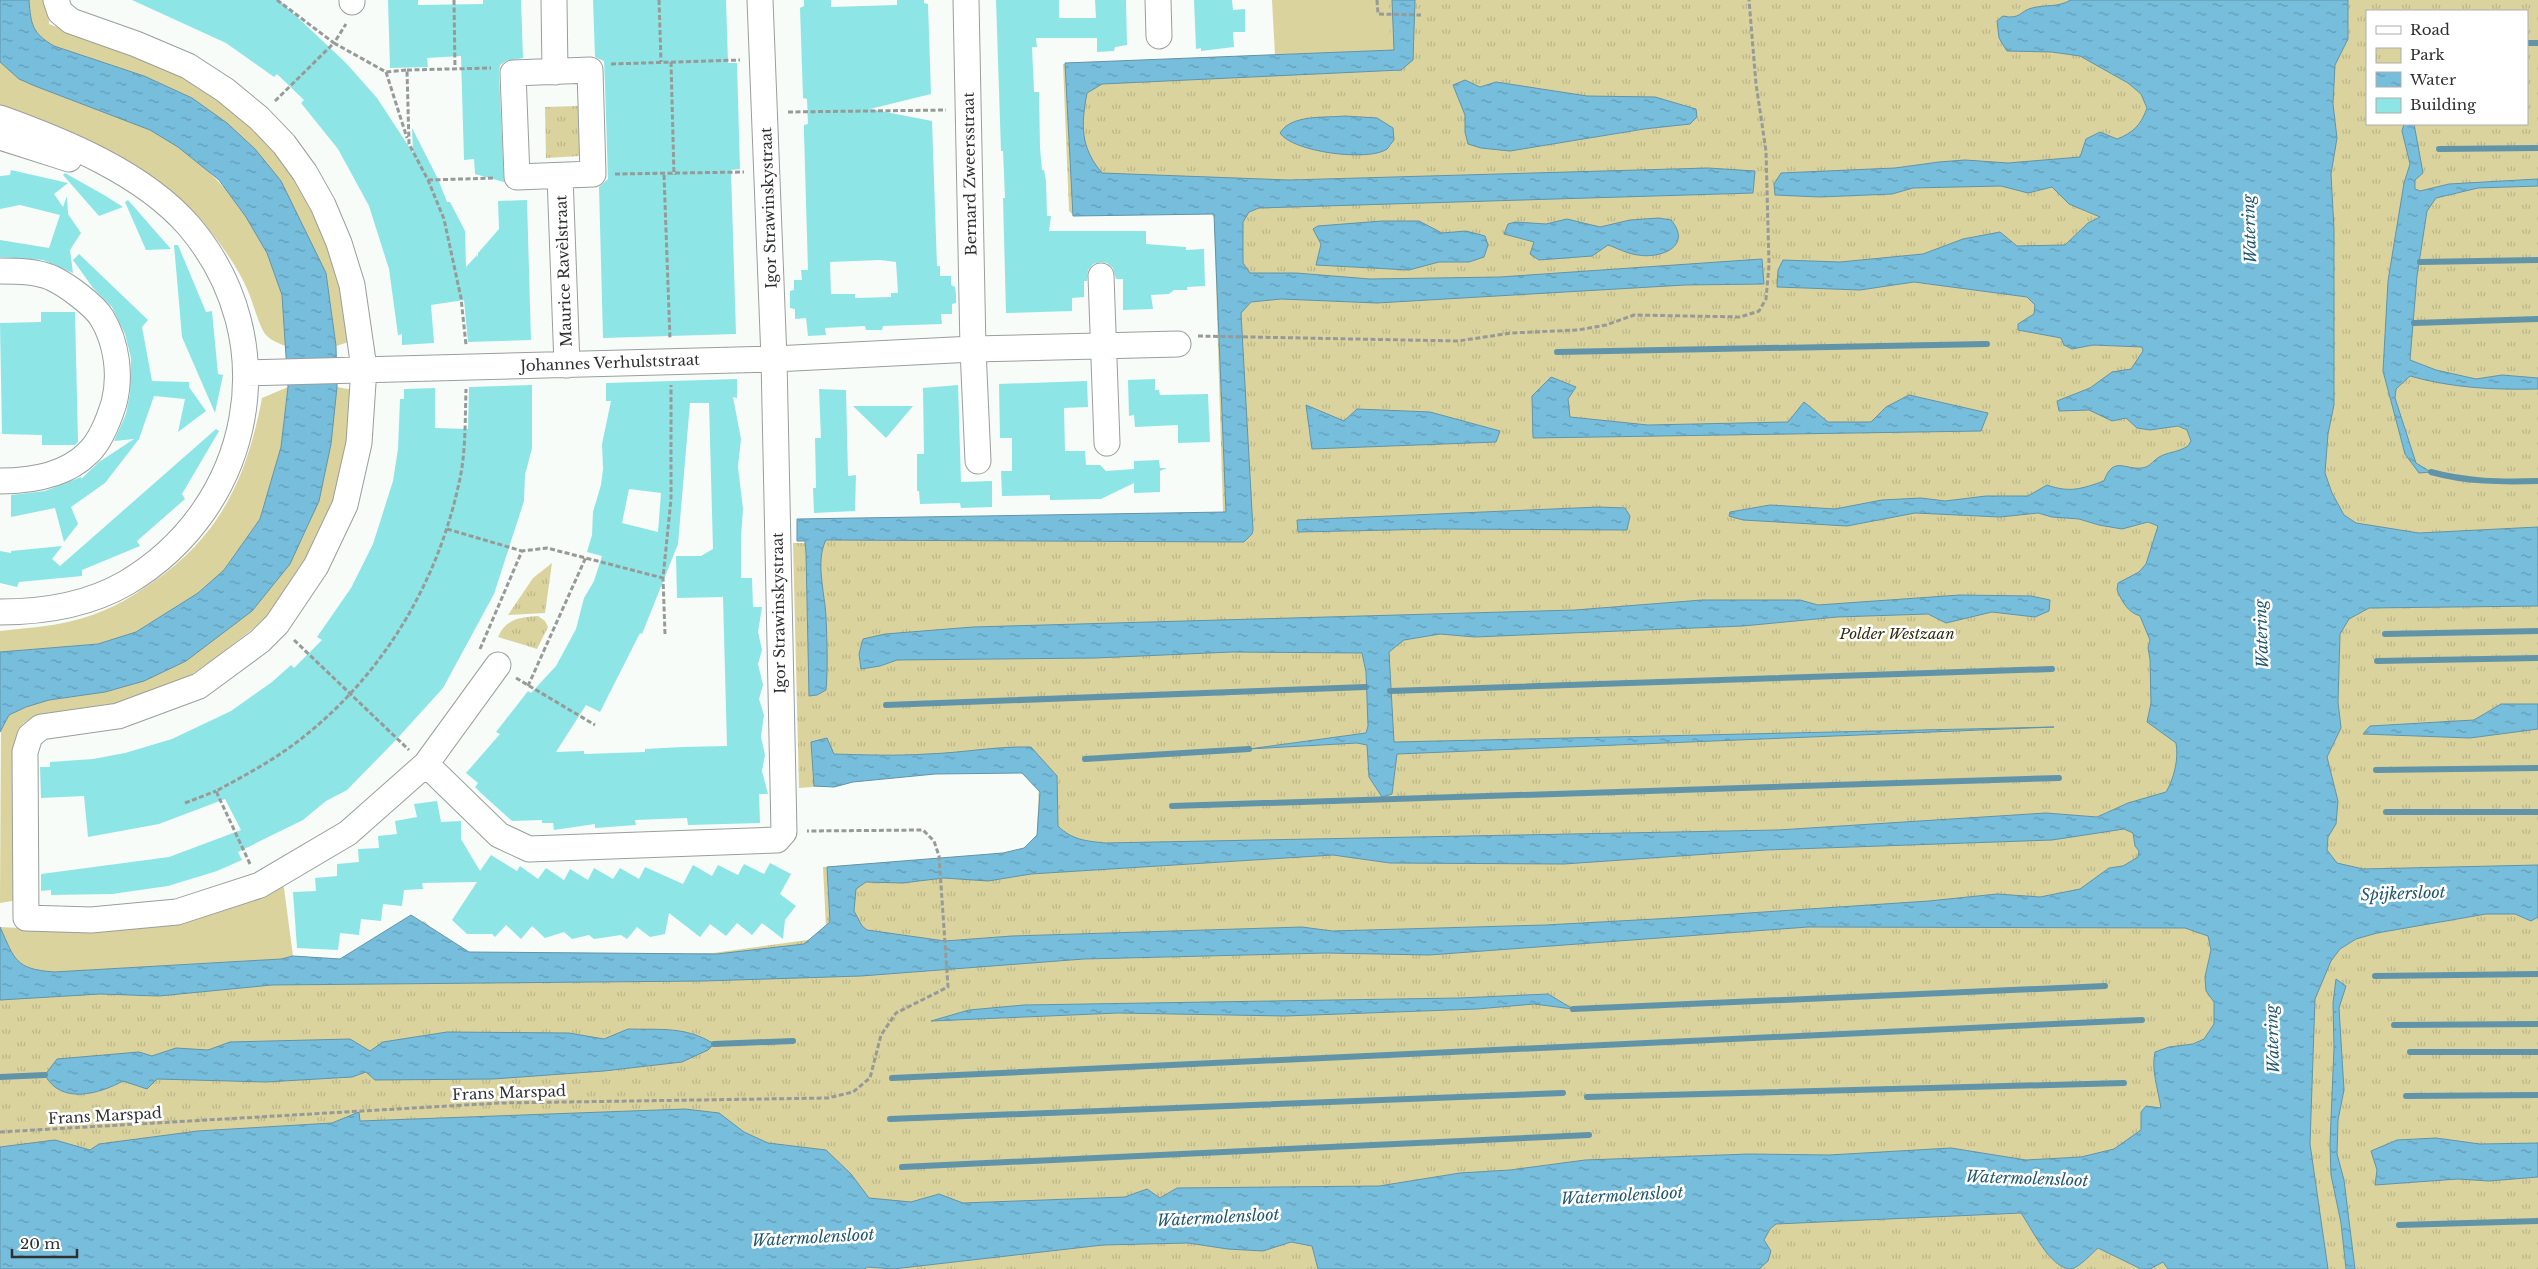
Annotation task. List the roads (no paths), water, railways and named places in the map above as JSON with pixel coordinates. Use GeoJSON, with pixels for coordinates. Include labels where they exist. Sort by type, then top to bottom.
{"type":"FeatureCollection","features":[{"type":"Feature","properties":{"kind":"street"},"geometry":{"type":"LineString","coordinates":[[56,0],[60,12],[71,21],[136,44],[188,66],[225,90],[259,118],[284,144],[305,173],[323,205],[339,242],[352,285],[359,443],[345,505],[316,566],[277,624],[260,640],[199,686],[118,716],[41,727],[30,736],[25,752],[26,918],[91,920],[177,912],[260,885],[348,833],[426,764],[498,665]]}},
{"type":"Feature","properties":{"kind":"street"},"geometry":{"type":"LineString","coordinates":[[554,0],[556,72]]}},
{"type":"Feature","properties":{"kind":"street","name":"Igor Strawinskystraat"},"geometry":{"type":"LineString","coordinates":[[426,764],[500,835],[529,849],[777,840],[784,832],[774,359],[760,0]]}},
{"type":"Feature","properties":{"kind":"street","name":"Bernard Zweersstraat"},"geometry":{"type":"LineString","coordinates":[[966,0],[973,349]]}},
{"type":"Feature","properties":{"kind":"street"},"geometry":{"type":"LineString","coordinates":[[1158,0],[1159,36]]}},
{"type":"Feature","properties":{"kind":"street","name":"Maurice Ravèlstraat"},"geometry":{"type":"LineString","coordinates":[[590,70],[593,174],[517,177],[513,73],[556,72],[590,70]]}},
{"type":"Feature","properties":{"kind":"street"},"geometry":{"type":"LineString","coordinates":[[0,118],[41,133],[113,168],[147,189],[174,211],[204,246],[234,306],[247,373],[240,431],[229,463],[217,491],[200,518],[172,549],[125,583],[86,600],[49,608],[0,612]]}},
{"type":"Feature","properties":{"kind":"street"},"geometry":{"type":"LineString","coordinates":[[0,138],[46,154],[113,168]]}},
{"type":"Feature","properties":{"kind":"street","name":"Maurice Ravèlstraat"},"geometry":{"type":"LineString","coordinates":[[560,176],[568,365]]}},
{"type":"Feature","properties":{"kind":"street"},"geometry":{"type":"LineString","coordinates":[[0,271],[27,272],[51,278],[73,290],[102,318],[115,351],[118,386],[109,421],[89,453],[57,473],[26,481],[0,481]]}},
{"type":"Feature","properties":{"kind":"street"},"geometry":{"type":"LineString","coordinates":[[1101,276],[1105,345],[1107,443]]}},
{"type":"Feature","properties":{"kind":"street","name":"Johannes Verhulststraat"},"geometry":{"type":"LineString","coordinates":[[247,373],[774,359],[973,349],[1178,344]]}},
{"type":"Feature","properties":{"kind":"street"},"geometry":{"type":"LineString","coordinates":[[973,349],[978,461]]}},
{"type":"Feature","properties":{"kind":"water"},"geometry":{"type":"Polygon","coordinates":[[[0,0],[29,0],[34,28],[41,37],[54,46],[144,76],[192,98],[227,123],[255,149],[281,181],[326,273],[336,346],[337,387],[331,444],[319,501],[290,564],[252,611],[186,661],[144,681],[105,692],[49,700],[26,707],[9,715],[0,732],[0,652],[98,644],[136,632],[198,593],[224,570],[260,519],[281,447],[288,387],[282,295],[267,253],[246,217],[219,180],[178,147],[150,130],[19,79],[0,62],[0,0]]]}},
{"type":"Feature","properties":{"kind":"water"},"geometry":{"type":"Polygon","coordinates":[[[1392,0],[1415,0],[1413,60],[1401,70],[1102,84],[1087,93],[1083,126],[1086,145],[1090,154],[1102,173],[1289,180],[1708,168],[1755,171],[1753,193],[1259,208],[1249,212],[1243,222],[1243,263],[1250,273],[1296,273],[1370,279],[1500,277],[1762,259],[1764,284],[1685,285],[1377,303],[1281,299],[1251,302],[1241,313],[1253,530],[1252,534],[1244,542],[826,540],[821,558],[821,568],[826,617],[826,690],[817,695],[809,696],[806,553],[805,541],[797,541],[797,519],[1226,512],[1214,214],[1073,216],[1065,63],[1394,50],[1392,0]]]}},
{"type":"Feature","properties":{"kind":"water"},"geometry":{"type":"Polygon","coordinates":[[[2071,0],[2348,0],[2348,39],[2335,65],[2333,104],[2337,138],[2331,174],[2334,229],[2334,405],[2328,434],[2325,473],[2332,493],[2344,515],[2356,523],[2419,533],[2538,527],[2538,606],[2369,608],[2349,619],[2340,634],[2338,702],[2341,728],[2327,757],[2338,801],[2336,824],[2328,837],[2327,850],[2337,863],[2363,869],[2538,865],[2538,917],[2531,921],[2515,914],[2486,914],[2377,933],[2356,939],[2340,949],[2331,961],[2315,999],[2310,1144],[2328,1269],[2168,1269],[2163,1262],[2150,1269],[2141,1269],[2098,1248],[2082,1263],[2071,1269],[2063,1267],[2049,1255],[2021,1213],[1776,1224],[1770,1229],[1764,1240],[1771,1251],[1768,1261],[1759,1269],[1318,1269],[1312,1246],[1291,1242],[1263,1251],[1228,1249],[1188,1243],[1103,1245],[893,1269],[867,1267],[865,1269],[0,1269],[0,1147],[55,1140],[90,1150],[99,1144],[198,1131],[332,1123],[359,1112],[360,1121],[685,1109],[719,1113],[744,1132],[768,1143],[826,1150],[851,1174],[869,1198],[911,1202],[939,1194],[963,1203],[1125,1197],[1147,1189],[1160,1198],[1177,1188],[1379,1186],[1460,1173],[1510,1170],[1585,1160],[1749,1154],[1829,1155],[1951,1148],[2026,1160],[2081,1157],[2114,1149],[2141,1130],[2141,1112],[2146,1106],[2161,1108],[2154,1073],[2155,1052],[2169,1047],[2193,1044],[2204,1039],[2214,1024],[2214,1002],[2206,991],[2205,977],[2211,950],[2208,936],[2185,928],[1808,927],[1429,955],[1327,953],[1084,959],[861,976],[704,981],[272,985],[159,996],[100,994],[0,1000],[0,927],[9,948],[18,961],[31,968],[54,972],[281,959],[293,956],[340,959],[411,915],[469,952],[717,954],[804,944],[830,922],[827,867],[1003,853],[1024,848],[1037,835],[1040,792],[1022,773],[935,774],[853,782],[834,787],[814,786],[811,742],[827,738],[834,754],[915,755],[1031,747],[1057,776],[1058,826],[1074,837],[1105,843],[1778,830],[2046,813],[2097,817],[2128,803],[2166,792],[2175,768],[2176,743],[2147,722],[2151,703],[2148,648],[2150,640],[2140,616],[2128,609],[2117,590],[2118,583],[2139,572],[2146,564],[2158,526],[2148,522],[2122,529],[2079,519],[2052,517],[2038,513],[2000,517],[1915,513],[1847,526],[1743,520],[1729,516],[1730,512],[1770,505],[1835,509],[1882,500],[1921,498],[1945,501],[1986,496],[2028,496],[2047,485],[2062,489],[2076,489],[2104,481],[2112,468],[2117,466],[2146,467],[2159,457],[2188,446],[2191,441],[2187,430],[2178,426],[2150,430],[2137,428],[2126,418],[2112,421],[2089,410],[2059,411],[2057,401],[2090,388],[2112,372],[2131,369],[2143,351],[2142,347],[2093,345],[2072,349],[2064,345],[2061,338],[2018,330],[2018,324],[2034,314],[2035,305],[2027,297],[1914,282],[1860,290],[1777,287],[1778,270],[1783,260],[1840,262],[1923,254],[1963,239],[2000,232],[2017,246],[2065,245],[2088,223],[2100,217],[2069,204],[2052,187],[2028,193],[2001,186],[1913,188],[1892,194],[1820,197],[1775,195],[1774,184],[1781,173],[1895,168],[1965,160],[2008,163],[2080,157],[2086,139],[2100,132],[2117,139],[2128,134],[2139,124],[2147,108],[2141,94],[2128,83],[2080,56],[2052,52],[2007,51],[1999,38],[1997,21],[2003,16],[2013,17],[2028,9],[2071,0]],[[2124,829],[2052,840],[1766,850],[1564,864],[1390,863],[1333,855],[1031,874],[988,881],[944,878],[902,883],[866,882],[856,889],[854,911],[862,926],[867,930],[945,941],[1012,936],[1302,927],[1332,931],[1545,925],[1929,901],[1997,894],[2040,897],[2080,889],[2109,868],[2123,866],[2138,857],[2139,851],[2135,846],[2133,833],[2124,829]]]}},
{"type":"Feature","properties":{"kind":"water"},"geometry":{"type":"Polygon","coordinates":[[[1465,80],[1480,87],[1496,82],[1587,96],[1655,97],[1696,109],[1697,117],[1690,124],[1644,129],[1510,151],[1481,148],[1468,144],[1465,132],[1465,115],[1453,85],[1465,80]]]}},
{"type":"Feature","properties":{"kind":"water"},"geometry":{"type":"Polygon","coordinates":[[[1345,116],[1377,118],[1393,128],[1394,140],[1387,149],[1378,153],[1348,155],[1314,150],[1287,140],[1280,133],[1285,127],[1300,120],[1345,116]]]}},
{"type":"Feature","properties":{"kind":"water"},"geometry":{"type":"Polygon","coordinates":[[[2404,125],[2414,125],[2423,173],[2415,180],[2415,189],[2420,191],[2449,184],[2538,179],[2538,186],[2478,188],[2436,198],[2427,211],[2417,276],[2410,360],[2436,370],[2476,379],[2502,375],[2538,378],[2538,389],[2473,387],[2410,376],[2396,389],[2395,398],[2416,463],[2431,472],[2419,473],[2405,454],[2383,371],[2388,281],[2404,183],[2410,164],[2402,131],[2404,125]]]}},
{"type":"Feature","properties":{"kind":"water"},"geometry":{"type":"Polygon","coordinates":[[[1659,218],[1671,220],[1677,229],[1678,237],[1676,244],[1664,253],[1647,256],[1626,252],[1608,245],[1592,256],[1539,260],[1530,254],[1534,242],[1504,234],[1508,224],[1515,222],[1546,224],[1567,219],[1600,227],[1630,220],[1659,218]]]}},
{"type":"Feature","properties":{"kind":"water"},"geometry":{"type":"Polygon","coordinates":[[[1382,221],[1419,221],[1442,233],[1466,231],[1485,236],[1488,245],[1484,257],[1469,262],[1439,262],[1409,270],[1316,265],[1321,244],[1313,229],[1318,226],[1382,221]]]}},
{"type":"Feature","properties":{"kind":"water"},"geometry":{"type":"Polygon","coordinates":[[[1551,377],[1576,387],[1568,399],[1570,417],[1648,425],[1788,422],[1804,402],[1828,422],[1871,422],[1886,407],[1909,395],[1988,413],[1981,431],[1533,438],[1532,396],[1551,377]]]}},
{"type":"Feature","properties":{"kind":"water"},"geometry":{"type":"Polygon","coordinates":[[[1306,405],[1344,421],[1357,409],[1430,412],[1500,431],[1496,442],[1312,449],[1306,405]]]}},
{"type":"Feature","properties":{"kind":"water"},"geometry":{"type":"Polygon","coordinates":[[[1599,507],[1625,508],[1630,516],[1627,530],[1438,529],[1298,532],[1297,520],[1599,507]]]}},
{"type":"Feature","properties":{"kind":"water"},"geometry":{"type":"Polygon","coordinates":[[[1960,595],[2031,596],[2050,600],[2049,611],[2035,617],[1992,612],[1946,623],[1928,614],[1837,617],[1743,626],[1475,637],[1440,634],[1404,640],[1389,652],[1394,742],[2054,727],[1397,754],[1392,794],[1382,797],[1369,777],[1367,745],[1357,743],[1249,749],[1366,733],[1368,726],[1366,672],[1362,653],[1232,652],[1095,658],[897,660],[880,666],[861,669],[859,654],[863,639],[885,634],[973,627],[1575,610],[1702,600],[1800,600],[1818,605],[1960,595]]]}},
{"type":"Feature","properties":{"kind":"water"},"geometry":{"type":"Polygon","coordinates":[[[2501,704],[2538,704],[2538,729],[2470,738],[2363,734],[2370,726],[2474,720],[2501,704]]]}},
{"type":"Feature","properties":{"kind":"water"},"geometry":{"type":"Polygon","coordinates":[[[2336,979],[2346,986],[2339,1008],[2344,1090],[2338,1120],[2337,1154],[2344,1180],[2355,1269],[2346,1269],[2341,1223],[2331,1175],[2330,1144],[2334,1048],[2333,1003],[2336,979]]]}},
{"type":"Feature","properties":{"kind":"water"},"geometry":{"type":"Polygon","coordinates":[[[1548,994],[1573,1009],[1534,1004],[1477,1009],[1285,1016],[1118,1013],[931,1021],[969,1010],[1024,1005],[1459,998],[1548,994]]]}},
{"type":"Feature","properties":{"kind":"water"},"geometry":{"type":"Polygon","coordinates":[[[628,1029],[672,1030],[693,1034],[714,1044],[708,1050],[682,1062],[604,1071],[493,1079],[375,1080],[366,1072],[352,1077],[266,1082],[157,1079],[147,1089],[123,1081],[92,1093],[70,1094],[52,1084],[45,1075],[57,1059],[139,1052],[152,1056],[176,1048],[208,1050],[230,1042],[350,1039],[370,1051],[383,1042],[447,1032],[569,1033],[604,1039],[628,1029]]]}},
{"type":"Feature","properties":{"kind":"water"},"geometry":{"type":"Polygon","coordinates":[[[2436,1138],[2480,1144],[2538,1143],[2538,1177],[2489,1181],[2458,1179],[2375,1185],[2377,1170],[2371,1151],[2397,1140],[2436,1138]]]}},
{"type":"Feature","properties":{"kind":"waterway"},"geometry":{"type":"LineString","coordinates":[[2528,43],[2538,43]]}},
{"type":"Feature","properties":{"kind":"waterway"},"geometry":{"type":"LineString","coordinates":[[2439,149],[2538,148]]}},
{"type":"Feature","properties":{"kind":"waterway"},"geometry":{"type":"LineString","coordinates":[[2420,262],[2538,260]]}},
{"type":"Feature","properties":{"kind":"waterway"},"geometry":{"type":"LineString","coordinates":[[2414,323],[2538,319]]}},
{"type":"Feature","properties":{"kind":"waterway"},"geometry":{"type":"LineString","coordinates":[[1557,352],[1987,344]]}},
{"type":"Feature","properties":{"kind":"waterway"},"geometry":{"type":"LineString","coordinates":[[2431,472],[2484,481],[2538,481]]}},
{"type":"Feature","properties":{"kind":"waterway"},"geometry":{"type":"LineString","coordinates":[[2385,634],[2538,631]]}},
{"type":"Feature","properties":{"kind":"waterway"},"geometry":{"type":"LineString","coordinates":[[2377,661],[2538,658]]}},
{"type":"Feature","properties":{"kind":"waterway"},"geometry":{"type":"LineString","coordinates":[[1390,691],[2052,669]]}},
{"type":"Feature","properties":{"kind":"waterway"},"geometry":{"type":"LineString","coordinates":[[886,705],[1366,687]]}},
{"type":"Feature","properties":{"kind":"waterway"},"geometry":{"type":"LineString","coordinates":[[1085,759],[1249,749]]}},
{"type":"Feature","properties":{"kind":"waterway"},"geometry":{"type":"LineString","coordinates":[[2376,770],[2538,768]]}},
{"type":"Feature","properties":{"kind":"waterway"},"geometry":{"type":"LineString","coordinates":[[1172,806],[2059,778]]}},
{"type":"Feature","properties":{"kind":"waterway"},"geometry":{"type":"LineString","coordinates":[[2386,812],[2538,812]]}},
{"type":"Feature","properties":{"kind":"waterway"},"geometry":{"type":"LineString","coordinates":[[2375,976],[2538,974]]}},
{"type":"Feature","properties":{"kind":"waterway"},"geometry":{"type":"LineString","coordinates":[[1573,1009],[2105,986]]}},
{"type":"Feature","properties":{"kind":"waterway"},"geometry":{"type":"LineString","coordinates":[[892,1078],[2142,1020]]}},
{"type":"Feature","properties":{"kind":"waterway"},"geometry":{"type":"LineString","coordinates":[[2394,1025],[2538,1024]]}},
{"type":"Feature","properties":{"kind":"waterway"},"geometry":{"type":"LineString","coordinates":[[714,1044],[793,1041]]}},
{"type":"Feature","properties":{"kind":"waterway"},"geometry":{"type":"LineString","coordinates":[[2410,1052],[2538,1052]]}},
{"type":"Feature","properties":{"kind":"waterway"},"geometry":{"type":"LineString","coordinates":[[0,1077],[45,1075]]}},
{"type":"Feature","properties":{"kind":"waterway"},"geometry":{"type":"LineString","coordinates":[[1587,1097],[2124,1083]]}},
{"type":"Feature","properties":{"kind":"waterway"},"geometry":{"type":"LineString","coordinates":[[890,1119],[1563,1093]]}},
{"type":"Feature","properties":{"kind":"waterway"},"geometry":{"type":"LineString","coordinates":[[2406,1096],[2538,1095]]}},
{"type":"Feature","properties":{"kind":"waterway"},"geometry":{"type":"LineString","coordinates":[[902,1167],[1589,1135]]}},
{"type":"Feature","properties":{"kind":"waterway"},"geometry":{"type":"LineString","coordinates":[[2399,1225],[2538,1221]]}},
{"type":"Feature","properties":{"kind":"water label","name":"Watering"},"geometry":{"type":"Point","coordinates":[2249,229]}},
{"type":"Feature","properties":{"kind":"water label","name":"Watering"},"geometry":{"type":"Point","coordinates":[2261,634]}},
{"type":"Feature","properties":{"kind":"water label","name":"Spijkersloot"},"geometry":{"type":"Point","coordinates":[2403,893]}},
{"type":"Feature","properties":{"kind":"water label","name":"Watering"},"geometry":{"type":"Point","coordinates":[2272,1039]}},
{"type":"Feature","properties":{"kind":"water label","name":"Watermolensloot"},"geometry":{"type":"Point","coordinates":[2027,1178]}},
{"type":"Feature","properties":{"kind":"water label","name":"Watermolensloot"},"geometry":{"type":"Point","coordinates":[1622,1195]}},
{"type":"Feature","properties":{"kind":"water label","name":"Watermolensloot"},"geometry":{"type":"Point","coordinates":[1218,1217]}},
{"type":"Feature","properties":{"kind":"water label","name":"Watermolensloot"},"geometry":{"type":"Point","coordinates":[813,1237]}},
{"type":"Feature","properties":{"kind":"park label","name":"Polder Westzaan"},"geometry":{"type":"Point","coordinates":[1897,634]}}]}
